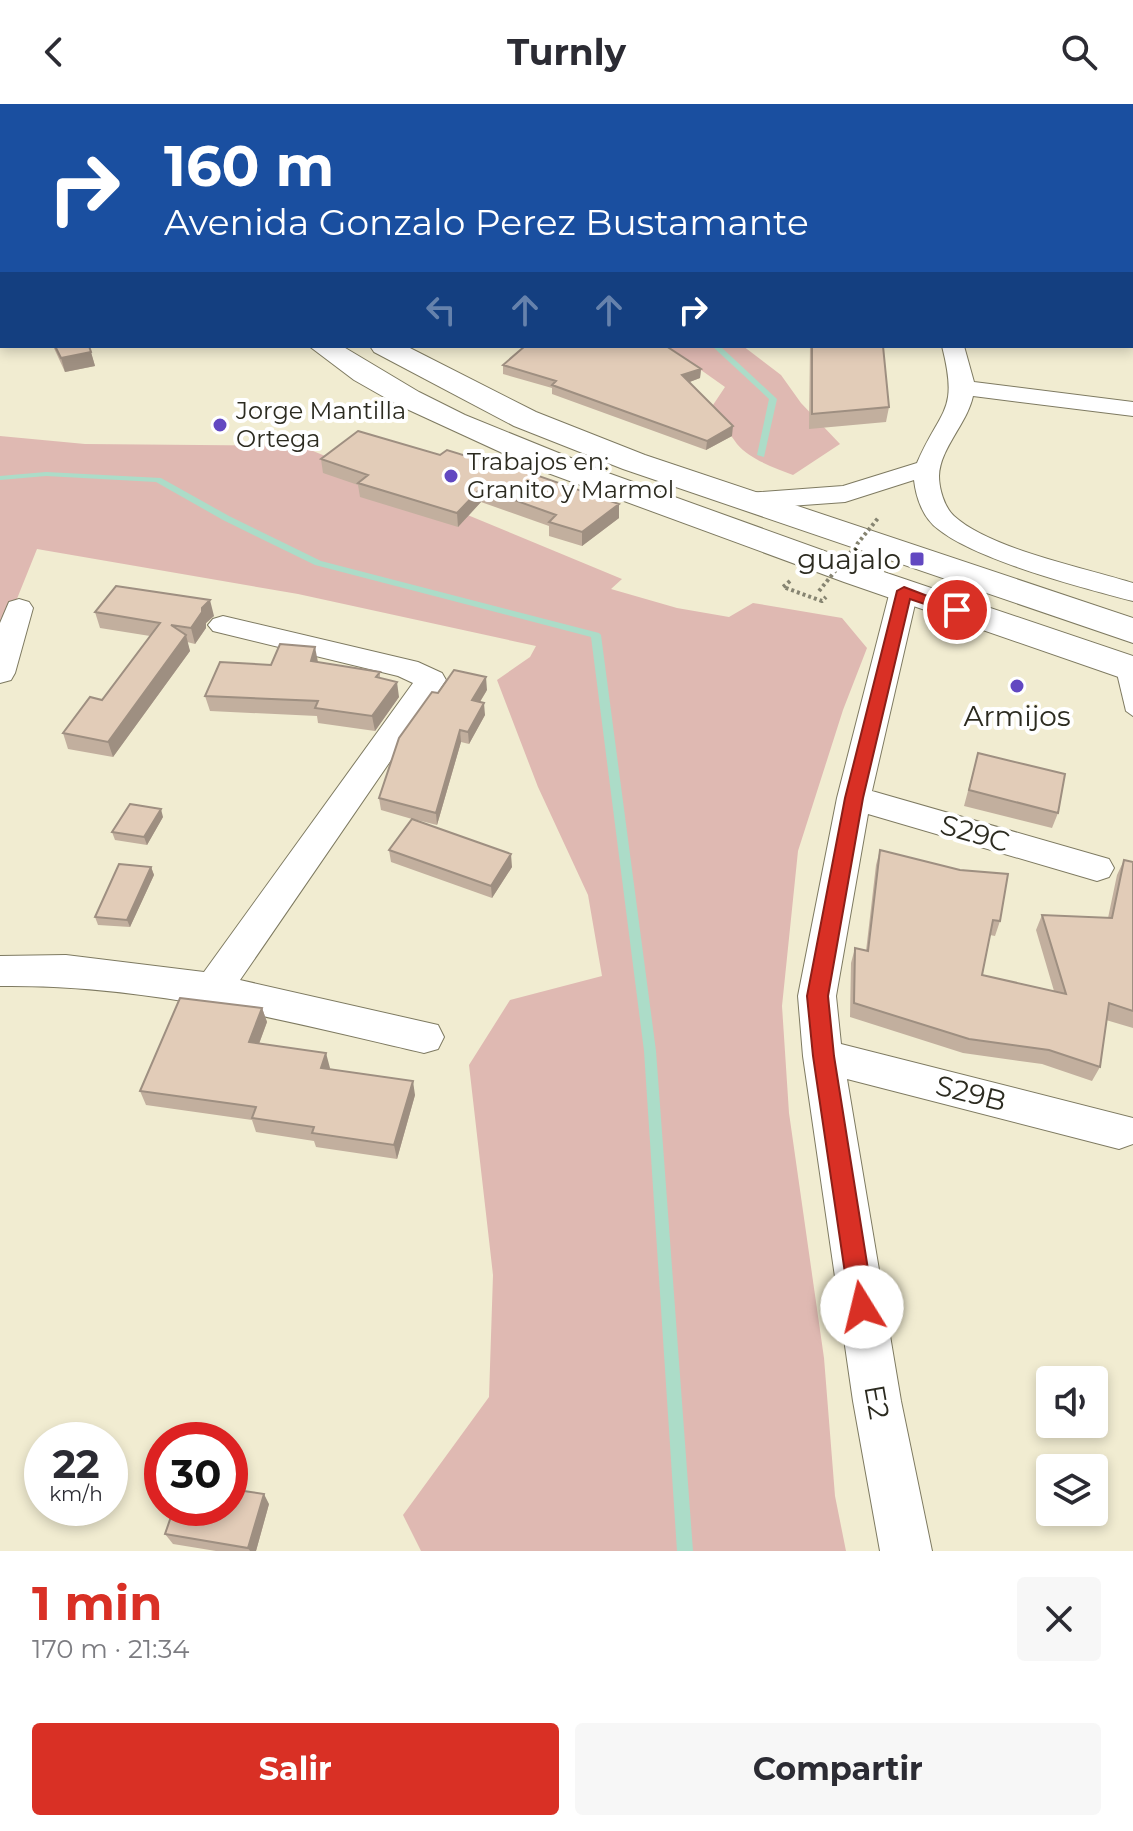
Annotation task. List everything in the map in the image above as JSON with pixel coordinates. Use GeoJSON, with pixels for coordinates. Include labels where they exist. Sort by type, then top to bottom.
{"type":"FeatureCollection","features":[{"type":"Feature","properties":{"kind":"main road"},"geometry":{"type":"LineString","coordinates":[[326,348],[366,376],[422,406],[575,471],[904,591],[1128,667]]}},
{"type":"Feature","properties":{"kind":"main road"},"geometry":{"type":"LineString","coordinates":[[388,348],[525,419],[747,501],[1133,631]]}},
{"type":"Feature","properties":{"kind":"street"},"geometry":{"type":"LineString","coordinates":[[953,348],[962,388],[950,427],[927,468],[932,505],[944,521],[963,534],[1133,592]]}},
{"type":"Feature","properties":{"kind":"street"},"geometry":{"type":"LineString","coordinates":[[962,388],[1133,409]]}},
{"type":"Feature","properties":{"kind":"street"},"geometry":{"type":"LineString","coordinates":[[747,501],[845,494],[927,468]]}},
{"type":"Feature","properties":{"kind":"street","name":"E2"},"geometry":{"type":"LineString","coordinates":[[904,591],[854,798],[817,996],[823,1056],[877,1401],[906,1551]]}},
{"type":"Feature","properties":{"kind":"street"},"geometry":{"type":"LineString","coordinates":[[0,673],[19,608]]}},
{"type":"Feature","properties":{"kind":"street"},"geometry":{"type":"LineString","coordinates":[[213,989],[431,680],[407,669],[223,625]]}},
{"type":"Feature","properties":{"kind":"street","name":"S29C"},"geometry":{"type":"LineString","coordinates":[[854,798],[1097,868]]}},
{"type":"Feature","properties":{"kind":"street"},"geometry":{"type":"LineString","coordinates":[[0,971],[66,970],[213,989],[424,1037]]}},
{"type":"Feature","properties":{"kind":"street","name":"S29B"},"geometry":{"type":"LineString","coordinates":[[823,1056],[1119,1131]]}},
{"type":"Feature","properties":{"kind":"lane"},"geometry":{"type":"LineString","coordinates":[[1128,667],[1133,711]]}},
{"type":"Feature","properties":{"kind":"path"},"geometry":{"type":"LineString","coordinates":[[819,591],[879,517]]}},
{"type":"Feature","properties":{"kind":"shaded area"},"geometry":{"type":"Polygon","coordinates":[[[652,348],[746,348],[781,375],[801,403],[840,444],[793,475],[748,454],[711,408],[725,387],[684,358],[652,348]]]}},
{"type":"Feature","properties":{"kind":"shaded area"},"geometry":{"type":"Polygon","coordinates":[[[0,436],[85,444],[301,446],[622,579],[611,589],[677,608],[729,617],[753,603],[842,618],[867,648],[843,710],[798,851],[782,1006],[789,1113],[824,1358],[835,1496],[846,1551],[421,1551],[403,1515],[489,1397],[493,1275],[469,1065],[510,1000],[602,976],[588,895],[538,787],[497,680],[530,657],[536,646],[298,594],[37,549],[0,641],[0,436]]]}},
{"type":"Feature","properties":{"kind":"building"},"geometry":{"type":"Polygon","coordinates":[[[56,348],[90,348],[91,352],[61,358],[56,348]]]}},
{"type":"Feature","properties":{"kind":"building"},"geometry":{"type":"Polygon","coordinates":[[[523,348],[669,348],[701,369],[682,375],[733,426],[707,441],[552,385],[556,381],[503,365],[523,348]]]}},
{"type":"Feature","properties":{"kind":"building"},"geometry":{"type":"Polygon","coordinates":[[[812,348],[883,348],[889,407],[812,414],[812,348]]]}},
{"type":"Feature","properties":{"kind":"building"},"geometry":{"type":"Polygon","coordinates":[[[358,431],[440,455],[447,450],[492,464],[496,461],[619,504],[582,532],[549,522],[556,515],[481,488],[457,513],[358,483],[368,475],[321,459],[358,431]]]}},
{"type":"Feature","properties":{"kind":"building"},"geometry":{"type":"Polygon","coordinates":[[[116,586],[210,600],[191,628],[171,625],[186,635],[108,742],[63,733],[90,697],[102,700],[160,623],[95,612],[116,586]]]}},
{"type":"Feature","properties":{"kind":"building"},"geometry":{"type":"Polygon","coordinates":[[[280,644],[315,647],[311,661],[380,672],[376,677],[397,682],[372,716],[315,708],[318,701],[205,696],[220,662],[271,665],[280,644]]]}},
{"type":"Feature","properties":{"kind":"building"},"geometry":{"type":"Polygon","coordinates":[[[454,670],[486,677],[472,700],[484,703],[468,732],[460,730],[436,813],[379,798],[399,738],[432,692],[438,693],[454,670]]]}},
{"type":"Feature","properties":{"kind":"building"},"geometry":{"type":"Polygon","coordinates":[[[978,753],[1065,774],[1058,813],[969,790],[978,753]]]}},
{"type":"Feature","properties":{"kind":"building"},"geometry":{"type":"Polygon","coordinates":[[[130,804],[161,809],[144,837],[112,832],[130,804]]]}},
{"type":"Feature","properties":{"kind":"building"},"geometry":{"type":"Polygon","coordinates":[[[412,819],[511,854],[491,886],[389,850],[412,819]]]}},
{"type":"Feature","properties":{"kind":"building"},"geometry":{"type":"Polygon","coordinates":[[[880,850],[960,870],[1008,874],[1000,921],[993,920],[982,975],[1066,994],[1042,915],[1112,918],[1124,860],[1133,862],[1133,1011],[1109,1003],[1100,1067],[1049,1050],[969,1039],[854,1003],[855,948],[868,951],[880,850]]]}},
{"type":"Feature","properties":{"kind":"building"},"geometry":{"type":"Polygon","coordinates":[[[119,864],[151,867],[127,920],[95,917],[119,864]]]}},
{"type":"Feature","properties":{"kind":"building"},"geometry":{"type":"Polygon","coordinates":[[[180,998],[262,1008],[249,1042],[326,1053],[321,1068],[413,1081],[394,1145],[312,1133],[314,1127],[252,1118],[256,1107],[140,1091],[180,998]]]}},
{"type":"Feature","properties":{"kind":"building"},"geometry":{"type":"Polygon","coordinates":[[[248,1492],[264,1494],[248,1548],[165,1534],[168,1526],[248,1526],[248,1492]]]}},
{"type":"Feature","properties":{"kind":"waterway"},"geometry":{"type":"LineString","coordinates":[[718,348],[773,399],[761,455]]}},
{"type":"Feature","properties":{"kind":"waterway"},"geometry":{"type":"LineString","coordinates":[[0,478],[46,474],[158,480],[226,518],[318,563],[596,635],[650,1051],[685,1551]]}},
{"type":"Feature","properties":{"kind":"place","name":"Jorge Mantilla Ortega"},"geometry":{"type":"Point","coordinates":[220,425]}},
{"type":"Feature","properties":{"kind":"place","name":"Trabajos en: Granito y Marmol"},"geometry":{"type":"Point","coordinates":[451,476]}},
{"type":"Feature","properties":{"kind":"place","name":"guajalo"},"geometry":{"type":"Point","coordinates":[917,559]}},
{"type":"Feature","properties":{"kind":"place","name":"Armijos"},"geometry":{"type":"Point","coordinates":[1017,686]}},
{"type":"Feature","properties":{"kind":"route"},"geometry":{"type":"LineString","coordinates":[[862,1307],[823,1056],[817,996],[854,798],[904,591],[957,610]]}}]}
